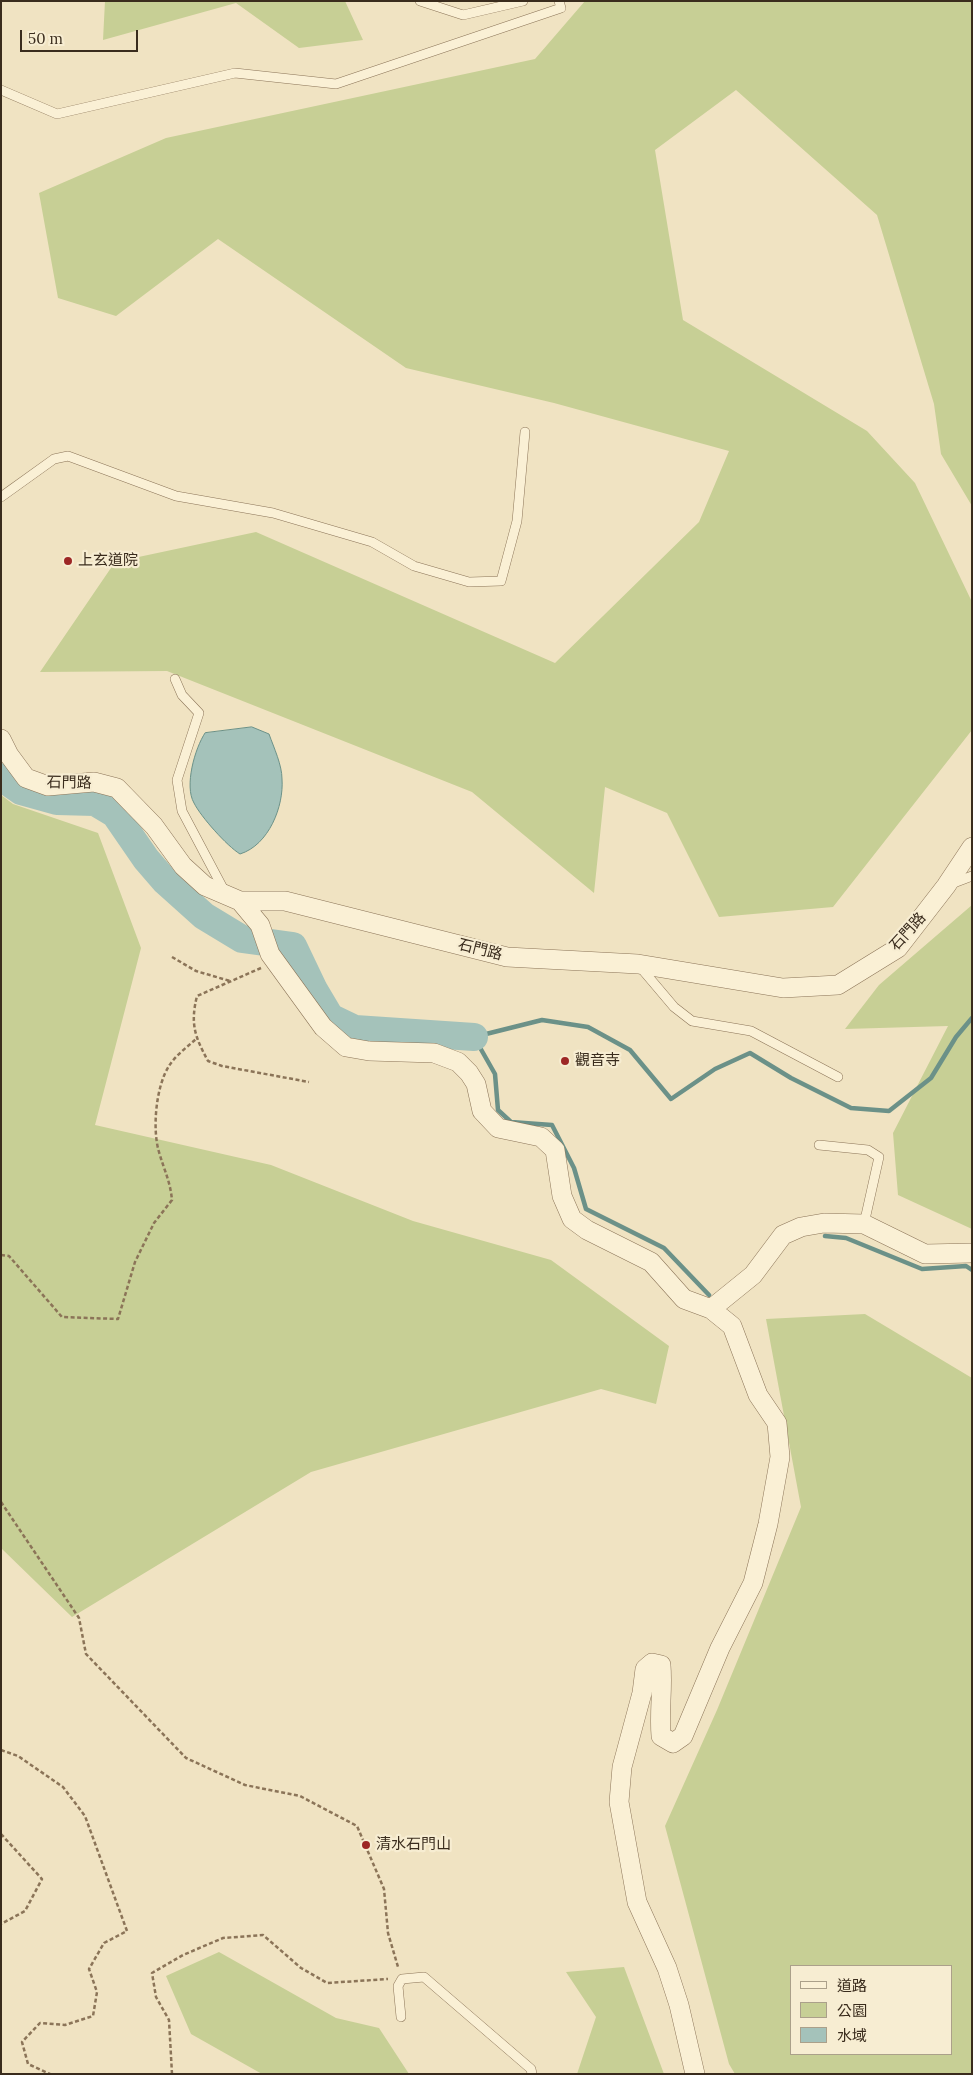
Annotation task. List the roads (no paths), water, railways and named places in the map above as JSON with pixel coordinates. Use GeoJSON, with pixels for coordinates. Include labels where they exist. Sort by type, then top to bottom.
{"type":"FeatureCollection","features":[{"type":"Feature","properties":{"kind":"street","name":"石門路"},"geometry":{"type":"LineString","coordinates":[[1,738],[9,755],[26,778],[48,786],[94,782],[117,788],[154,826],[183,866],[205,886],[233,897],[285,901],[507,957],[638,964],[783,988],[838,985],[898,948],[946,886],[972,847]]}},
{"type":"Feature","properties":{"kind":"street"},"geometry":{"type":"LineString","coordinates":[[233,897],[260,925],[270,954],[323,1027],[346,1047],[369,1051],[434,1053],[458,1062],[469,1072],[476,1084],[482,1111],[498,1128],[541,1137],[555,1150],[562,1196],[572,1219],[587,1230],[651,1262],[684,1299],[711,1309],[732,1326],[758,1395],[777,1423],[780,1457],[768,1524],[753,1583],[720,1648],[683,1736],[672,1743],[661,1736],[659,1713],[663,1684],[662,1665],[652,1663],[645,1669],[642,1692],[622,1767],[618,1802],[637,1902],[667,1968],[679,2005],[696,2074]]}},
{"type":"Feature","properties":{"kind":"street"},"geometry":{"type":"LineString","coordinates":[[711,1309],[753,1275],[783,1235],[800,1227],[824,1224],[864,1224],[925,1254],[972,1253]]}},
{"type":"Feature","properties":{"kind":"lane"},"geometry":{"type":"LineString","coordinates":[[420,1],[463,15],[523,1]]}},
{"type":"Feature","properties":{"kind":"lane"},"geometry":{"type":"LineString","coordinates":[[1,90],[56,114],[235,73],[336,84],[561,8],[559,1]]}},
{"type":"Feature","properties":{"kind":"lane"},"geometry":{"type":"LineString","coordinates":[[1,497],[54,459],[76,458],[176,496],[273,513],[372,542],[414,566],[441,574],[469,582],[501,581],[517,521],[525,432]]}},
{"type":"Feature","properties":{"kind":"lane"},"geometry":{"type":"LineString","coordinates":[[175,679],[182,695],[199,713],[177,780],[182,811],[233,897]]}},
{"type":"Feature","properties":{"kind":"lane"},"geometry":{"type":"LineString","coordinates":[[946,886],[972,876]]}},
{"type":"Feature","properties":{"kind":"lane"},"geometry":{"type":"LineString","coordinates":[[638,964],[674,1007],[692,1021],[751,1031],[838,1077]]}},
{"type":"Feature","properties":{"kind":"lane"},"geometry":{"type":"LineString","coordinates":[[819,1145],[868,1150],[879,1157],[864,1224]]}},
{"type":"Feature","properties":{"kind":"lane"},"geometry":{"type":"LineString","coordinates":[[401,2017],[398,1986],[402,1978],[424,1977],[531,2069],[532,2074]]}},
{"type":"Feature","properties":{"kind":"water"},"geometry":{"type":"Polygon","coordinates":[[[252,727],[269,734],[281,768],[282,790],[277,812],[267,833],[250,849],[240,854],[222,838],[197,809],[191,796],[190,777],[194,757],[205,733],[252,727]]]}},
{"type":"Feature","properties":{"kind":"waterway"},"geometry":{"type":"LineString","coordinates":[[1,777],[21,791],[57,801],[95,802],[115,814],[146,859],[165,881],[204,916],[242,939],[293,946],[314,990],[330,1017],[355,1029],[474,1037]]}},
{"type":"Feature","properties":{"kind":"waterway"},"geometry":{"type":"LineString","coordinates":[[709,1295],[664,1248],[586,1209],[574,1168],[552,1125],[511,1122],[498,1110],[495,1074],[474,1037],[542,1020],[588,1027],[630,1050],[671,1099],[715,1069],[750,1053],[791,1078],[851,1108],[889,1111],[931,1078],[956,1037],[972,1018]]}},
{"type":"Feature","properties":{"kind":"waterway"},"geometry":{"type":"LineString","coordinates":[[825,1236],[846,1238],[922,1269],[966,1266],[972,1270]]}},
{"type":"Feature","properties":{"kind":"place","name":"上玄道院"},"geometry":{"type":"Point","coordinates":[68,561]}},
{"type":"Feature","properties":{"kind":"place","name":"觀音寺"},"geometry":{"type":"Point","coordinates":[565,1061]}},
{"type":"Feature","properties":{"kind":"place","name":"清水石門山"},"geometry":{"type":"Point","coordinates":[366,1845]}}]}
